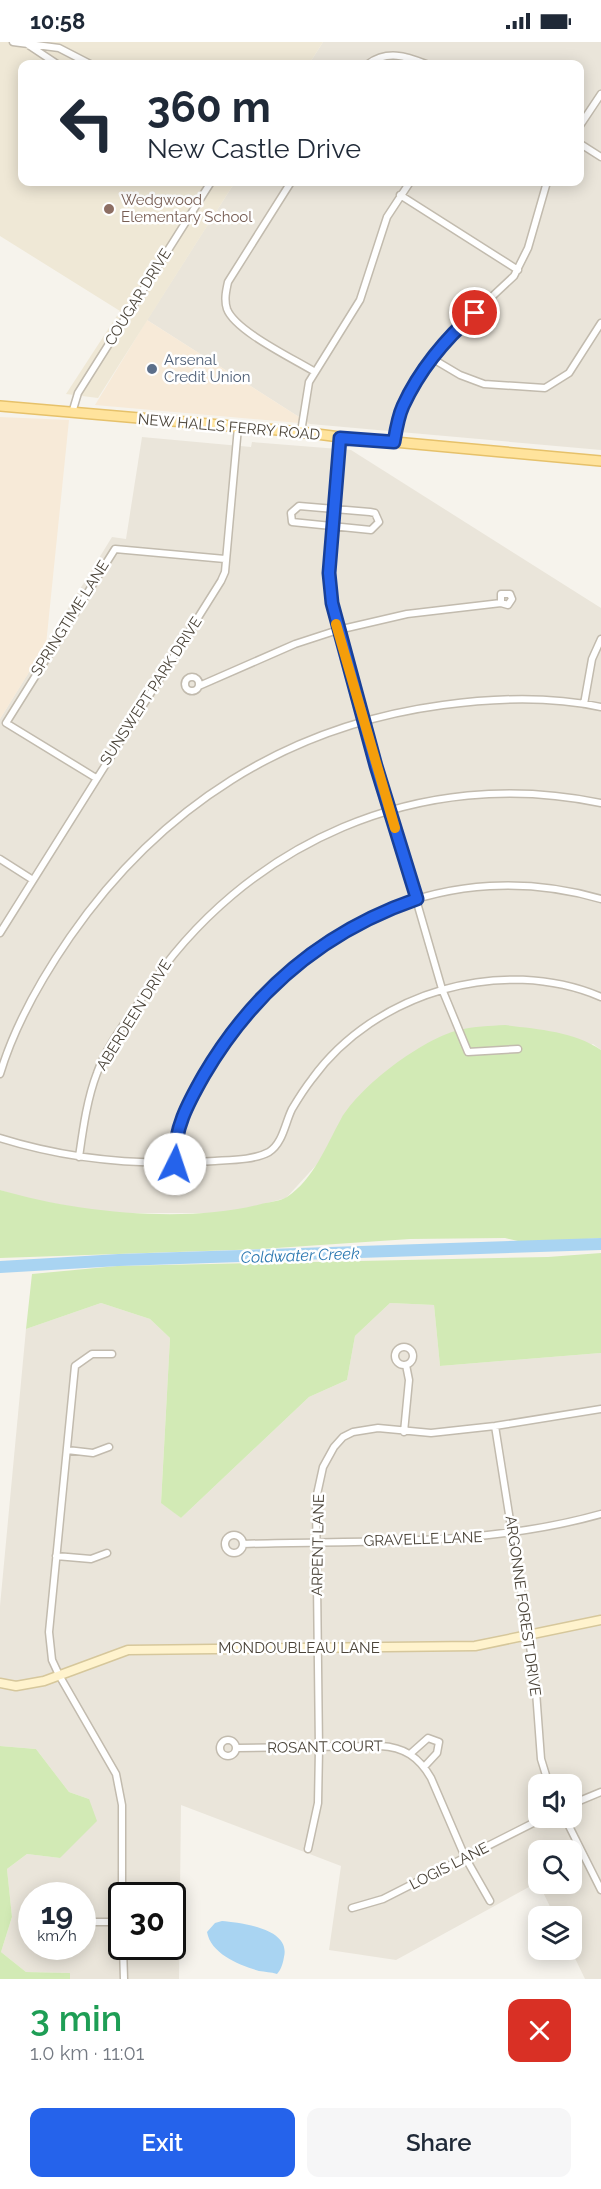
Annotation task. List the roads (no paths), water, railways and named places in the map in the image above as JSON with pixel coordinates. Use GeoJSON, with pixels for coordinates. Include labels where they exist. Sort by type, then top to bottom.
{"type":"FeatureCollection","features":[{"type":"Feature","properties":{"kind":"main road","name":"NEW HALLS FERRY ROAD"},"geometry":{"type":"LineString","coordinates":[[0,406],[601,461]]}},
{"type":"Feature","properties":{"kind":"street"},"geometry":{"type":"LineString","coordinates":[[13,42],[59,48],[82,60]]}},
{"type":"Feature","properties":{"kind":"street"},"geometry":{"type":"LineString","coordinates":[[24,43],[51,60]]}},
{"type":"Feature","properties":{"kind":"street"},"geometry":{"type":"LineString","coordinates":[[373,60],[393,55],[411,60]]}},
{"type":"Feature","properties":{"kind":"street"},"geometry":{"type":"LineString","coordinates":[[584,120],[601,94]]}},
{"type":"Feature","properties":{"kind":"street"},"geometry":{"type":"LineString","coordinates":[[584,146],[601,156]]}},
{"type":"Feature","properties":{"kind":"street","name":"COUGAR DRIVE"},"geometry":{"type":"LineString","coordinates":[[72,413],[78,393],[207,186]]}},
{"type":"Feature","properties":{"kind":"street"},"geometry":{"type":"LineString","coordinates":[[288,186],[228,282],[225,300],[227,311],[243,327],[315,372]]}},
{"type":"Feature","properties":{"kind":"street"},"geometry":{"type":"LineString","coordinates":[[301,432],[305,393],[315,372],[360,300],[387,217],[407,186]]}},
{"type":"Feature","properties":{"kind":"street"},"geometry":{"type":"LineString","coordinates":[[394,442],[402,406],[450,334],[501,290],[518,270],[528,248],[546,186]]}},
{"type":"Feature","properties":{"kind":"street"},"geometry":{"type":"LineString","coordinates":[[400,195],[518,270]]}},
{"type":"Feature","properties":{"kind":"street"},"geometry":{"type":"LineString","coordinates":[[434,359],[460,375],[484,384],[545,388],[560,381],[569,373],[601,323]]}},
{"type":"Feature","properties":{"kind":"street","name":"SUNSWEPT PARK DRIVE"},"geometry":{"type":"LineString","coordinates":[[0,933],[216,590],[225,572],[238,428]]}},
{"type":"Feature","properties":{"kind":"street"},"geometry":{"type":"LineString","coordinates":[[340,438],[329,573],[338,630],[389,811],[442,989],[468,1052],[518,1048]]}},
{"type":"Feature","properties":{"kind":"street"},"geometry":{"type":"LineString","coordinates":[[299,506],[336,508],[375,513],[379,522],[371,530],[333,528],[292,522],[290,517],[294,508],[299,506]]}},
{"type":"Feature","properties":{"kind":"street","name":"SPRINGTIME LANE"},"geometry":{"type":"LineString","coordinates":[[96,778],[6,723],[115,549],[225,559]]}},
{"type":"Feature","properties":{"kind":"street"},"geometry":{"type":"LineString","coordinates":[[199,686],[295,644],[338,630],[407,614],[501,603]]}},
{"type":"Feature","properties":{"kind":"street"},"geometry":{"type":"LineString","coordinates":[[584,704],[592,659],[601,639]]}},
{"type":"Feature","properties":{"kind":"street"},"geometry":{"type":"LineString","coordinates":[[0,1074],[19,1024],[47,972],[87,912],[133,858],[167,827],[228,781],[292,747],[363,721],[415,709],[482,700],[584,704],[601,708]]}},
{"type":"Feature","properties":{"kind":"street","name":"ABERDEEN DRIVE"},"geometry":{"type":"LineString","coordinates":[[80,1157],[86,1113],[97,1071],[159,971],[188,937],[227,898],[274,863],[338,828],[389,811],[451,797],[495,793],[534,793],[601,803]]}},
{"type":"Feature","properties":{"kind":"street"},"geometry":{"type":"LineString","coordinates":[[0,859],[33,880]]}},
{"type":"Feature","properties":{"kind":"street"},"geometry":{"type":"LineString","coordinates":[[175,1164],[176,1136],[191,1096],[212,1061],[253,1005],[283,974],[318,946],[369,917],[417,899],[450,892],[514,886],[571,892],[601,899]]}},
{"type":"Feature","properties":{"kind":"street"},"geometry":{"type":"LineString","coordinates":[[0,1138],[80,1157],[175,1164],[236,1160],[265,1154],[279,1142],[293,1108],[312,1079],[347,1041],[392,1011],[442,989],[512,980],[564,986],[601,997]]}},
{"type":"Feature","properties":{"kind":"street"},"geometry":{"type":"LineString","coordinates":[[112,1354],[92,1354],[75,1366],[49,1632],[52,1660],[59,1676],[116,1774],[122,1805],[122,1882]]}},
{"type":"Feature","properties":{"kind":"street"},"geometry":{"type":"LineString","coordinates":[[404,1432],[409,1380],[406,1365]]}},
{"type":"Feature","properties":{"kind":"street","name":"ARPENT LANE"},"geometry":{"type":"LineString","coordinates":[[308,1849],[318,1803],[320,1749],[316,1499],[323,1467],[334,1447],[343,1437],[363,1429],[431,1433],[495,1426],[601,1409]]}},
{"type":"Feature","properties":{"kind":"street","name":"ARGONNE FOREST DRIVE"},"geometry":{"type":"LineString","coordinates":[[495,1426],[514,1532],[535,1678],[541,1759],[546,1774]]}},
{"type":"Feature","properties":{"kind":"street"},"geometry":{"type":"LineString","coordinates":[[67,1450],[93,1453],[109,1447]]}},
{"type":"Feature","properties":{"kind":"street","name":"GRAVELLE LANE"},"geometry":{"type":"LineString","coordinates":[[243,1544],[444,1541],[514,1532],[601,1514]]}},
{"type":"Feature","properties":{"kind":"street"},"geometry":{"type":"LineString","coordinates":[[56,1556],[91,1559],[107,1553]]}},
{"type":"Feature","properties":{"kind":"street","name":"MONDOUBLEAU LANE"},"geometry":{"type":"LineString","coordinates":[[0,1683],[22,1685],[59,1676],[111,1654],[128,1650],[475,1646],[601,1620]]}},
{"type":"Feature","properties":{"kind":"street"},"geometry":{"type":"LineString","coordinates":[[410,1754],[428,1738],[439,1743],[437,1753],[424,1767]]}},
{"type":"Feature","properties":{"kind":"street","name":"ROSANT COURT"},"geometry":{"type":"LineString","coordinates":[[237,1748],[320,1749],[388,1746],[410,1754],[424,1767],[465,1857],[490,1901]]}},
{"type":"Feature","properties":{"kind":"street"},"geometry":{"type":"LineString","coordinates":[[582,1800],[601,1792]]}},
{"type":"Feature","properties":{"kind":"street","name":"LOGIS LANE"},"geometry":{"type":"LineString","coordinates":[[352,1908],[383,1899],[528,1826]]}},
{"type":"Feature","properties":{"kind":"street"},"geometry":{"type":"LineString","coordinates":[[570,1828],[601,1890]]}},
{"type":"Feature","properties":{"kind":"street"},"geometry":{"type":"LineString","coordinates":[[123,1960],[124,1979]]}},
{"type":"Feature","properties":{"kind":"water"},"geometry":{"type":"Polygon","coordinates":[[[222,1921],[263,1929],[280,1939],[284,1947],[284,1957],[277,1974],[243,1965],[227,1958],[214,1947],[207,1932],[215,1923],[222,1921]]]}},
{"type":"Feature","properties":{"kind":"waterway","name":"Coldwater Creek"},"geometry":{"type":"LineString","coordinates":[[0,1267],[119,1260],[601,1244]]}},
{"type":"Feature","properties":{"kind":"place","name":"Wedgwood Elementary School"},"geometry":{"type":"Point","coordinates":[109,209]}},
{"type":"Feature","properties":{"kind":"place","name":"Arsenal Credit Union"},"geometry":{"type":"Point","coordinates":[152,369]}}]}
